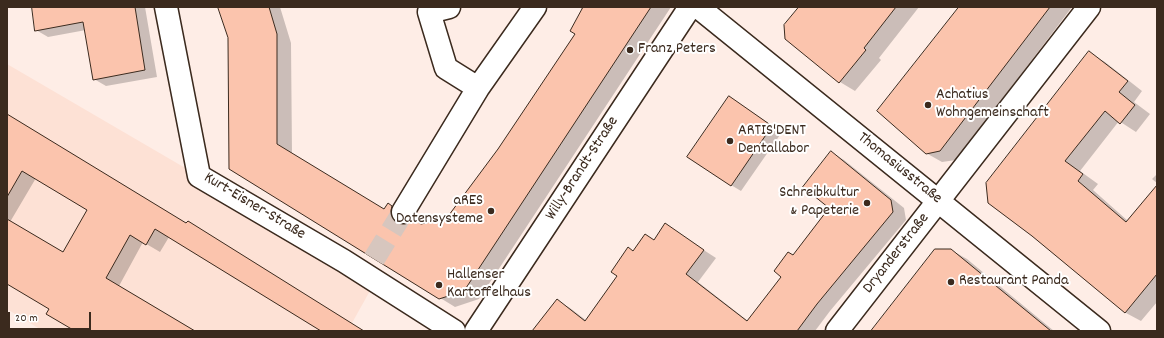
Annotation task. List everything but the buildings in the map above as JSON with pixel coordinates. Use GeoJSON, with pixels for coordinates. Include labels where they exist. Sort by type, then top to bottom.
{"type":"FeatureCollection","features":[{"type":"Feature","properties":{"kind":"street","name":"Kurt-Eisner-Straße"},"geometry":{"type":"LineString","coordinates":[[166,7],[199,176],[344,261],[369,266],[454,331]]}},
{"type":"Feature","properties":{"kind":"street"},"geometry":{"type":"LineString","coordinates":[[449,7],[429,12],[446,68],[478,88]]}},
{"type":"Feature","properties":{"kind":"street","name":"Willy-Brandt-Straße"},"geometry":{"type":"LineString","coordinates":[[476,331],[690,7]]}},
{"type":"Feature","properties":{"kind":"street","name":"Thomasiusstraße"},"geometry":{"type":"LineString","coordinates":[[698,7],[1099,331]]}},
{"type":"Feature","properties":{"kind":"street","name":"Dryanderstraße"},"geometry":{"type":"LineString","coordinates":[[837,331],[1089,7]]}},
{"type":"Feature","properties":{"kind":"street"},"geometry":{"type":"LineString","coordinates":[[403,212],[478,88],[531,8]]}},
{"type":"Feature","properties":{"kind":"shaded area"},"geometry":{"type":"Polygon","coordinates":[[[7,64],[199,176],[371,289],[352,323],[364,331],[43,331],[7,309],[7,64]]]}},
{"type":"Feature","properties":{"kind":"tunnel"},"geometry":{"type":"LineString","coordinates":[[374,259],[403,212]]}},
{"type":"Feature","properties":{"kind":"place","name":"Franz Peters"},"geometry":{"type":"Point","coordinates":[630,50]}},
{"type":"Feature","properties":{"kind":"place","name":"Achatius Wohngemeinschaft"},"geometry":{"type":"Point","coordinates":[928,105]}},
{"type":"Feature","properties":{"kind":"place","name":"ARTIS'DENT Dentallabor"},"geometry":{"type":"Point","coordinates":[730,141]}},
{"type":"Feature","properties":{"kind":"place","name":"Schreibkultur & Papeterie"},"geometry":{"type":"Point","coordinates":[867,203]}},
{"type":"Feature","properties":{"kind":"place","name":"aRES Datensysteme"},"geometry":{"type":"Point","coordinates":[491,211]}},
{"type":"Feature","properties":{"kind":"place","name":"Restaurant Panda"},"geometry":{"type":"Point","coordinates":[951,282]}},
{"type":"Feature","properties":{"kind":"place","name":"Hallenser Kartoffelhaus"},"geometry":{"type":"Point","coordinates":[439,285]}}]}
